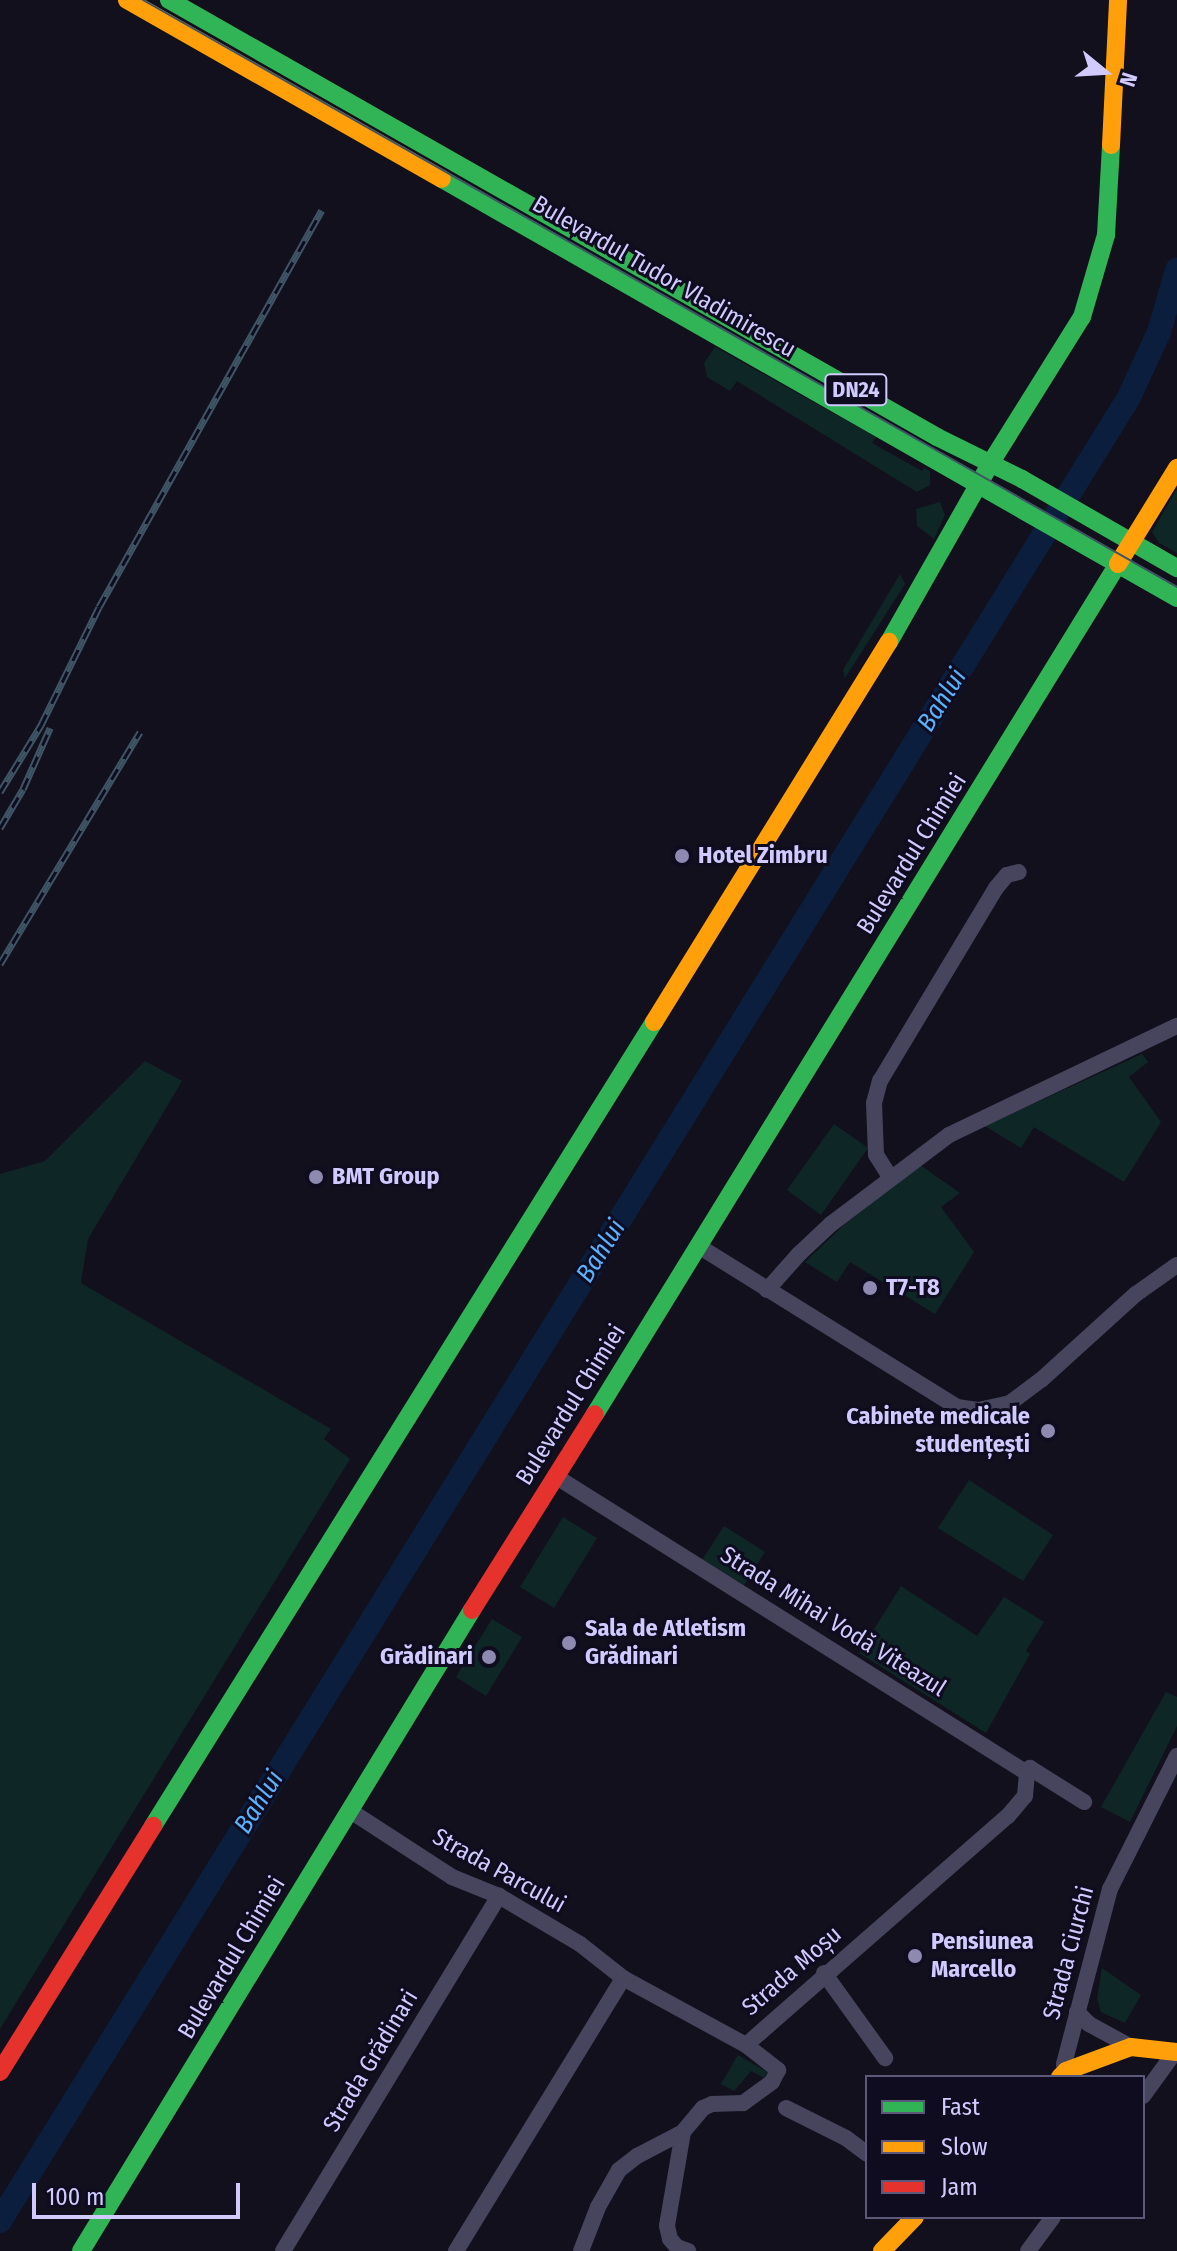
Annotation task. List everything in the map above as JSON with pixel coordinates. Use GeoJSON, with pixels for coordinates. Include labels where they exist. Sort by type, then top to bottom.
{"type":"FeatureCollection","features":[{"type":"Feature","properties":{"kind":"main road","name":"Bulevardul Tudor Vladimirescu"},"geometry":{"type":"LineString","coordinates":[[127,0],[1177,598]]}},
{"type":"Feature","properties":{"kind":"main road","name":"Bulevardul Tudor Vladimirescu"},"geometry":{"type":"LineString","coordinates":[[169,0],[1177,568]]}},
{"type":"Feature","properties":{"kind":"main road"},"geometry":{"type":"LineString","coordinates":[[0,2072],[848,710],[948,543],[990,464],[1082,317],[1106,235],[1118,0]]}},
{"type":"Feature","properties":{"kind":"main road","name":"Bulevardul Chimiei"},"geometry":{"type":"LineString","coordinates":[[81,2251],[927,873],[1107,588],[1177,468]]}},
{"type":"Feature","properties":{"kind":"main road"},"geometry":{"type":"LineString","coordinates":[[1063,2074],[1131,2047],[1176,2052]]}},
{"type":"Feature","properties":{"kind":"main road"},"geometry":{"type":"LineString","coordinates":[[882,2251],[913,2219]]}},
{"type":"Feature","properties":{"kind":"street"},"geometry":{"type":"LineString","coordinates":[[890,1177],[876,1155],[874,1103],[880,1081],[996,888],[1007,875],[1019,872]]}},
{"type":"Feature","properties":{"kind":"street"},"geometry":{"type":"LineString","coordinates":[[767,1290],[799,1254],[890,1177],[977,1119],[1177,1026]]}},
{"type":"Feature","properties":{"kind":"street"},"geometry":{"type":"LineString","coordinates":[[700,1247],[957,1407],[994,1409],[1010,1403],[1041,1380],[1136,1294],[1177,1265]]}},
{"type":"Feature","properties":{"kind":"street","name":"Strada Mihai Vodă Viteazul"},"geometry":{"type":"LineString","coordinates":[[555,1476],[1027,1773],[1030,1768],[1084,1802]]}},
{"type":"Feature","properties":{"kind":"street","name":"Strada Ciurchi"},"geometry":{"type":"LineString","coordinates":[[1063,2074],[1110,1889],[1177,1756]]}},
{"type":"Feature","properties":{"kind":"street","name":"Strada Moșu"},"geometry":{"type":"LineString","coordinates":[[581,2251],[598,2207],[619,2170],[637,2156],[683,2132],[703,2108],[712,2104],[743,2103],[772,2082],[778,2070],[746,2045],[824,1973],[1008,1816],[1025,1796],[1027,1773]]}},
{"type":"Feature","properties":{"kind":"street","name":"Strada Parcului"},"geometry":{"type":"LineString","coordinates":[[349,1810],[452,1877],[499,1896],[580,1944],[623,1978],[746,2045]]}},
{"type":"Feature","properties":{"kind":"street","name":"Strada Grădinari"},"geometry":{"type":"LineString","coordinates":[[283,2251],[499,1896]]}},
{"type":"Feature","properties":{"kind":"street"},"geometry":{"type":"LineString","coordinates":[[824,1973],[885,2058]]}},
{"type":"Feature","properties":{"kind":"street"},"geometry":{"type":"LineString","coordinates":[[456,2251],[623,1978]]}},
{"type":"Feature","properties":{"kind":"street"},"geometry":{"type":"LineString","coordinates":[[1077,2012],[1089,2024],[1131,2047]]}},
{"type":"Feature","properties":{"kind":"street"},"geometry":{"type":"LineString","coordinates":[[1145,2093],[1176,2052]]}},
{"type":"Feature","properties":{"kind":"street"},"geometry":{"type":"LineString","coordinates":[[786,2108],[846,2138],[865,2152]]}},
{"type":"Feature","properties":{"kind":"street"},"geometry":{"type":"LineString","coordinates":[[683,2132],[667,2226],[670,2239],[677,2247],[688,2251]]}},
{"type":"Feature","properties":{"kind":"street"},"geometry":{"type":"LineString","coordinates":[[1028,2251],[1052,2219]]}},
{"type":"Feature","properties":{"kind":"green space"},"geometry":{"type":"Polygon","coordinates":[[[715,347],[876,437],[872,443],[922,471],[924,468],[930,471],[930,485],[917,492],[737,381],[730,391],[707,377],[704,363],[715,347]]]}},
{"type":"Feature","properties":{"kind":"green space"},"geometry":{"type":"Polygon","coordinates":[[[1177,489],[1177,553],[1159,543],[1152,532],[1177,489]]]}},
{"type":"Feature","properties":{"kind":"green space"},"geometry":{"type":"Polygon","coordinates":[[[940,502],[945,515],[934,539],[917,526],[916,509],[940,502]]]}},
{"type":"Feature","properties":{"kind":"green space"},"geometry":{"type":"Polygon","coordinates":[[[900,574],[905,584],[845,678],[843,670],[900,574]]]}},
{"type":"Feature","properties":{"kind":"green space"},"geometry":{"type":"Polygon","coordinates":[[[1142,1054],[1148,1062],[1129,1077],[1161,1122],[1124,1182],[1034,1127],[1021,1148],[985,1126],[1142,1054]]]}},
{"type":"Feature","properties":{"kind":"green space"},"geometry":{"type":"Polygon","coordinates":[[[145,1061],[182,1081],[88,1239],[81,1283],[331,1429],[324,1439],[350,1459],[0,2029],[0,1174],[45,1161],[145,1061]]]}},
{"type":"Feature","properties":{"kind":"green space"},"geometry":{"type":"Polygon","coordinates":[[[834,1124],[868,1148],[821,1215],[787,1190],[834,1124]]]}},
{"type":"Feature","properties":{"kind":"green space"},"geometry":{"type":"Polygon","coordinates":[[[920,1165],[960,1193],[941,1207],[974,1252],[935,1314],[850,1262],[837,1282],[805,1262],[845,1224],[920,1165]]]}},
{"type":"Feature","properties":{"kind":"green space"},"geometry":{"type":"Polygon","coordinates":[[[969,1480],[1053,1535],[1023,1581],[938,1528],[969,1480]]]}},
{"type":"Feature","properties":{"kind":"green space"},"geometry":{"type":"Polygon","coordinates":[[[563,1517],[597,1538],[554,1608],[520,1587],[563,1517]]]}},
{"type":"Feature","properties":{"kind":"green space"},"geometry":{"type":"Polygon","coordinates":[[[724,1526],[765,1552],[744,1585],[702,1560],[724,1526]]]}},
{"type":"Feature","properties":{"kind":"green space"},"geometry":{"type":"Polygon","coordinates":[[[901,1586],[977,1636],[1004,1597],[1044,1622],[1026,1651],[1030,1654],[986,1733],[859,1653],[901,1586]]]}},
{"type":"Feature","properties":{"kind":"green space","name":"Grădinari"},"geometry":{"type":"Polygon","coordinates":[[[492,1619],[522,1637],[486,1696],[456,1677],[492,1619]]]}},
{"type":"Feature","properties":{"kind":"green space"},"geometry":{"type":"Polygon","coordinates":[[[1166,1692],[1177,1697],[1177,1726],[1130,1822],[1101,1807],[1166,1692]]]}},
{"type":"Feature","properties":{"kind":"green space"},"geometry":{"type":"Polygon","coordinates":[[[1102,1968],[1141,1995],[1125,2023],[1101,2012],[1097,1999],[1102,1968]]]}},
{"type":"Feature","properties":{"kind":"green space"},"geometry":{"type":"Polygon","coordinates":[[[738,2055],[767,2072],[764,2078],[751,2071],[734,2091],[721,2084],[738,2055]]]}},
{"type":"Feature","properties":{"kind":"waterway","name":"Bahlui"},"geometry":{"type":"LineString","coordinates":[[0,2221],[1129,397],[1159,332],[1177,270]]}},
{"type":"Feature","properties":{"kind":"tram line"},"geometry":{"type":"LineString","coordinates":[[143,0],[1177,587]]}},
{"type":"Feature","properties":{"kind":"railway"},"geometry":{"type":"LineString","coordinates":[[0,792],[41,725],[99,607],[322,210]]}},
{"type":"Feature","properties":{"kind":"railway"},"geometry":{"type":"LineString","coordinates":[[0,828],[23,789],[50,728]]}},
{"type":"Feature","properties":{"kind":"railway"},"geometry":{"type":"LineString","coordinates":[[0,964],[140,732]]}},
{"type":"Feature","properties":{"kind":"traffic: fast"},"geometry":{"type":"LineString","coordinates":[[169,0],[937,437],[1022,479],[1177,568]]}},
{"type":"Feature","properties":{"kind":"traffic: fast"},"geometry":{"type":"LineString","coordinates":[[889,642],[990,464],[1082,317],[1106,235],[1111,145]]}},
{"type":"Feature","properties":{"kind":"traffic: fast"},"geometry":{"type":"LineString","coordinates":[[442,179],[1177,598]]}},
{"type":"Feature","properties":{"kind":"traffic: fast"},"geometry":{"type":"LineString","coordinates":[[595,1414],[1118,564]]}},
{"type":"Feature","properties":{"kind":"traffic: fast"},"geometry":{"type":"LineString","coordinates":[[153,1826],[654,1022]]}},
{"type":"Feature","properties":{"kind":"traffic: fast"},"geometry":{"type":"LineString","coordinates":[[81,2251],[472,1610]]}},
{"type":"Feature","properties":{"kind":"traffic: slow"},"geometry":{"type":"LineString","coordinates":[[127,0],[442,179]]}},
{"type":"Feature","properties":{"kind":"traffic: slow"},"geometry":{"type":"LineString","coordinates":[[1111,145],[1118,0]]}},
{"type":"Feature","properties":{"kind":"traffic: slow"},"geometry":{"type":"LineString","coordinates":[[1118,564],[1177,468]]}},
{"type":"Feature","properties":{"kind":"traffic: slow"},"geometry":{"type":"LineString","coordinates":[[654,1022],[889,642]]}},
{"type":"Feature","properties":{"kind":"traffic: slow"},"geometry":{"type":"LineString","coordinates":[[1062,2075],[1131,2047],[1177,2052]]}},
{"type":"Feature","properties":{"kind":"traffic: slow"},"geometry":{"type":"LineString","coordinates":[[882,2251],[913,2219]]}},
{"type":"Feature","properties":{"kind":"traffic: jam"},"geometry":{"type":"LineString","coordinates":[[472,1610],[595,1414]]}},
{"type":"Feature","properties":{"kind":"traffic: jam"},"geometry":{"type":"LineString","coordinates":[[0,2072],[153,1826]]}},
{"type":"Feature","properties":{"kind":"place","name":"Hotel Zimbru"},"geometry":{"type":"Point","coordinates":[682,856]}},
{"type":"Feature","properties":{"kind":"place","name":"BMT Group"},"geometry":{"type":"Point","coordinates":[316,1177]}},
{"type":"Feature","properties":{"kind":"place","name":"T7-T8"},"geometry":{"type":"Point","coordinates":[870,1288]}},
{"type":"Feature","properties":{"kind":"place","name":"Cabinete medicale studențești"},"geometry":{"type":"Point","coordinates":[1048,1431]}},
{"type":"Feature","properties":{"kind":"place","name":"Sala de Atletism Grădinari"},"geometry":{"type":"Point","coordinates":[569,1643]}},
{"type":"Feature","properties":{"kind":"place","name":"Grădinari"},"geometry":{"type":"Point","coordinates":[489,1657]}},
{"type":"Feature","properties":{"kind":"place","name":"Pensiunea Marcello"},"geometry":{"type":"Point","coordinates":[915,1956]}}]}
